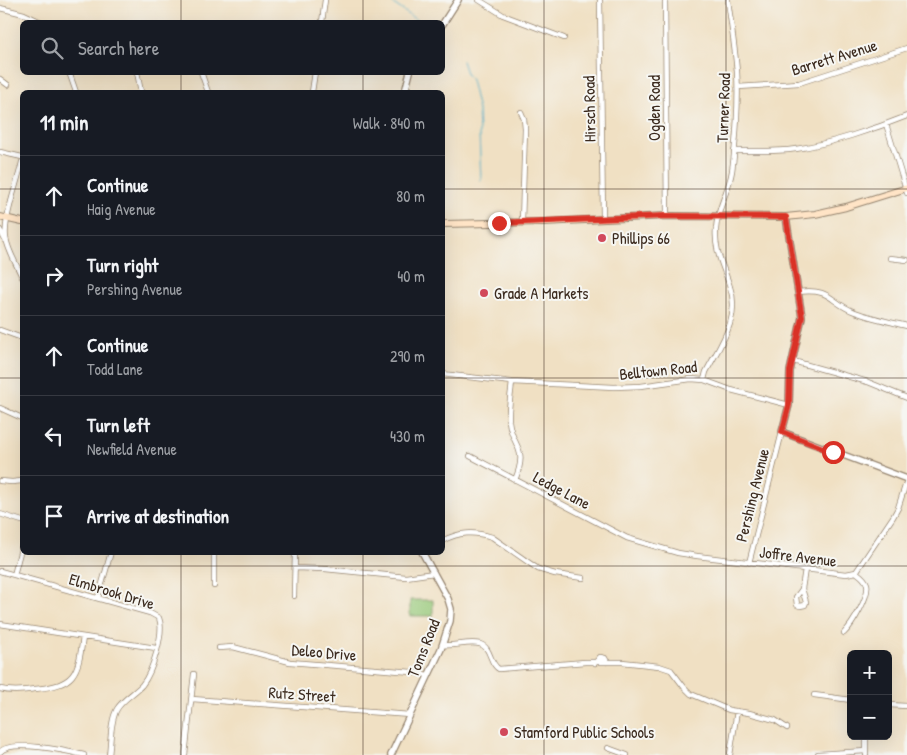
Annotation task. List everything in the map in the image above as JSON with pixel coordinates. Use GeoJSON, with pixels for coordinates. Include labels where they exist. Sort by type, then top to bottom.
{"type":"FeatureCollection","features":[{"type":"Feature","properties":{"kind":"main road"},"geometry":{"type":"LineString","coordinates":[[445,224],[667,216],[786,217],[815,214],[907,190]]}},
{"type":"Feature","properties":{"kind":"main road"},"geometry":{"type":"LineString","coordinates":[[0,217],[20,222]]}},
{"type":"Feature","properties":{"kind":"street"},"geometry":{"type":"LineString","coordinates":[[322,20],[325,0]]}},
{"type":"Feature","properties":{"kind":"street"},"geometry":{"type":"LineString","coordinates":[[445,20],[458,0]]}},
{"type":"Feature","properties":{"kind":"street"},"geometry":{"type":"LineString","coordinates":[[479,0],[503,16],[564,38]]}},
{"type":"Feature","properties":{"kind":"street","name":"Hirsch Road"},"geometry":{"type":"LineString","coordinates":[[600,0],[603,218]]}},
{"type":"Feature","properties":{"kind":"street","name":"Ogden Road"},"geometry":{"type":"LineString","coordinates":[[666,0],[667,216]]}},
{"type":"Feature","properties":{"kind":"street","name":"Turner Road"},"geometry":{"type":"LineString","coordinates":[[717,216],[732,171],[738,87],[728,0]]}},
{"type":"Feature","properties":{"kind":"street"},"geometry":{"type":"LineString","coordinates":[[0,8],[24,14],[37,20]]}},
{"type":"Feature","properties":{"kind":"street","name":"Barrett Avenue"},"geometry":{"type":"LineString","coordinates":[[738,87],[799,83],[907,48]]}},
{"type":"Feature","properties":{"kind":"street"},"geometry":{"type":"LineString","coordinates":[[70,75],[75,90]]}},
{"type":"Feature","properties":{"kind":"street"},"geometry":{"type":"LineString","coordinates":[[138,75],[141,90]]}},
{"type":"Feature","properties":{"kind":"street"},"geometry":{"type":"LineString","coordinates":[[202,75],[207,90]]}},
{"type":"Feature","properties":{"kind":"street"},"geometry":{"type":"LineString","coordinates":[[312,90],[315,75]]}},
{"type":"Feature","properties":{"kind":"street"},"geometry":{"type":"LineString","coordinates":[[406,90],[409,75]]}},
{"type":"Feature","properties":{"kind":"street"},"geometry":{"type":"LineString","coordinates":[[0,79],[8,85]]}},
{"type":"Feature","properties":{"kind":"street"},"geometry":{"type":"LineString","coordinates":[[522,112],[525,129],[522,222]]}},
{"type":"Feature","properties":{"kind":"street"},"geometry":{"type":"LineString","coordinates":[[734,151],[785,150],[808,147],[907,116]]}},
{"type":"Feature","properties":{"kind":"street"},"geometry":{"type":"LineString","coordinates":[[886,124],[907,190]]}},
{"type":"Feature","properties":{"kind":"street"},"geometry":{"type":"LineString","coordinates":[[0,152],[20,157]]}},
{"type":"Feature","properties":{"kind":"street"},"geometry":{"type":"LineString","coordinates":[[8,246],[6,237],[8,219],[20,170]]}},
{"type":"Feature","properties":{"kind":"street","name":"Belltown Road"},"geometry":{"type":"LineString","coordinates":[[445,374],[512,382],[624,387],[691,379],[704,380],[706,372],[730,325],[733,311],[731,289],[716,250],[717,216]]}},
{"type":"Feature","properties":{"kind":"street","name":"Pershing Avenue"},"geometry":{"type":"LineString","coordinates":[[749,563],[789,405],[790,371],[802,317],[786,217]]}},
{"type":"Feature","properties":{"kind":"street"},"geometry":{"type":"LineString","coordinates":[[0,230],[20,273]]}},
{"type":"Feature","properties":{"kind":"street"},"geometry":{"type":"LineString","coordinates":[[890,258],[907,260]]}},
{"type":"Feature","properties":{"kind":"street"},"geometry":{"type":"LineString","coordinates":[[798,292],[819,292],[832,297],[852,311],[907,326]]}},
{"type":"Feature","properties":{"kind":"street"},"geometry":{"type":"LineString","coordinates":[[0,330],[20,337]]}},
{"type":"Feature","properties":{"kind":"street"},"geometry":{"type":"LineString","coordinates":[[793,361],[868,382],[907,398]]}},
{"type":"Feature","properties":{"kind":"street"},"geometry":{"type":"LineString","coordinates":[[704,380],[731,390],[789,405]]}},
{"type":"Feature","properties":{"kind":"street","name":"Ledge Lane"},"geometry":{"type":"LineString","coordinates":[[512,382],[509,420],[519,447],[521,459],[520,469],[515,480],[627,538],[663,549]]}},
{"type":"Feature","properties":{"kind":"street"},"geometry":{"type":"LineString","coordinates":[[0,408],[20,417]]}},
{"type":"Feature","properties":{"kind":"street"},"geometry":{"type":"LineString","coordinates":[[782,432],[907,480]]}},
{"type":"Feature","properties":{"kind":"street"},"geometry":{"type":"LineString","coordinates":[[470,456],[515,480]]}},
{"type":"Feature","properties":{"kind":"street","name":"Joffre Avenue"},"geometry":{"type":"LineString","coordinates":[[663,549],[678,553],[749,563],[846,574],[856,572],[893,517],[907,480]]}},
{"type":"Feature","properties":{"kind":"street"},"geometry":{"type":"LineString","coordinates":[[0,481],[20,481]]}},
{"type":"Feature","properties":{"kind":"street"},"geometry":{"type":"LineString","coordinates":[[0,514],[20,520]]}},
{"type":"Feature","properties":{"kind":"street"},"geometry":{"type":"LineString","coordinates":[[445,540],[468,532],[484,534],[492,537],[538,569],[555,574],[583,578]]}},
{"type":"Feature","properties":{"kind":"street"},"geometry":{"type":"LineString","coordinates":[[14,575],[20,552]]}},
{"type":"Feature","properties":{"kind":"street"},"geometry":{"type":"LineString","coordinates":[[98,598],[110,555]]}},
{"type":"Feature","properties":{"kind":"street"},"geometry":{"type":"LineString","coordinates":[[214,555],[214,586]]}},
{"type":"Feature","properties":{"kind":"street"},"geometry":{"type":"LineString","coordinates":[[294,596],[295,555]]}},
{"type":"Feature","properties":{"kind":"street","name":"Toms Road"},"geometry":{"type":"LineString","coordinates":[[391,755],[442,645],[450,621],[451,609],[447,595],[424,555]]}},
{"type":"Feature","properties":{"kind":"street"},"geometry":{"type":"LineString","coordinates":[[295,568],[406,577],[434,573]]}},
{"type":"Feature","properties":{"kind":"street"},"geometry":{"type":"LineString","coordinates":[[802,588],[805,569]]}},
{"type":"Feature","properties":{"kind":"street","name":"Elmbrook Drive"},"geometry":{"type":"LineString","coordinates":[[0,571],[150,613],[159,618],[161,630],[156,648]]}},
{"type":"Feature","properties":{"kind":"street"},"geometry":{"type":"LineString","coordinates":[[844,633],[853,624],[866,592],[865,580],[856,572]]}},
{"type":"Feature","properties":{"kind":"street"},"geometry":{"type":"LineString","coordinates":[[0,624],[156,648],[147,678],[121,704],[115,713],[109,755]]}},
{"type":"Feature","properties":{"kind":"street"},"geometry":{"type":"LineString","coordinates":[[0,689],[24,691],[50,688],[66,682],[78,667],[83,637]]}},
{"type":"Feature","properties":{"kind":"street"},"geometry":{"type":"LineString","coordinates":[[442,645],[480,644],[486,648],[494,666],[499,669],[585,662],[622,662],[665,667],[675,674],[691,694],[722,708],[775,720],[787,728]]}},
{"type":"Feature","properties":{"kind":"street","name":"Deleo Drive"},"geometry":{"type":"LineString","coordinates":[[218,648],[233,647],[290,662],[428,675]]}},
{"type":"Feature","properties":{"kind":"street"},"geometry":{"type":"LineString","coordinates":[[185,755],[194,674]]}},
{"type":"Feature","properties":{"kind":"street"},"geometry":{"type":"LineString","coordinates":[[814,695],[847,699]]}},
{"type":"Feature","properties":{"kind":"street","name":"Rutz Street"},"geometry":{"type":"LineString","coordinates":[[192,699],[410,714]]}},
{"type":"Feature","properties":{"kind":"street"},"geometry":{"type":"LineString","coordinates":[[892,705],[907,706]]}},
{"type":"Feature","properties":{"kind":"street"},"geometry":{"type":"LineString","coordinates":[[730,755],[737,711]]}},
{"type":"Feature","properties":{"kind":"street"},"geometry":{"type":"LineString","coordinates":[[818,754],[866,753],[866,740]]}},
{"type":"Feature","properties":{"kind":"street"},"geometry":{"type":"LineString","coordinates":[[0,752],[5,748],[16,746],[60,750],[84,755]]}},
{"type":"Feature","properties":{"kind":"street"},"geometry":{"type":"LineString","coordinates":[[608,748],[627,755]]}},
{"type":"Feature","properties":{"kind":"green space"},"geometry":{"type":"Polygon","coordinates":[[[410,600],[433,600],[433,616],[410,616],[410,600]]]}},
{"type":"Feature","properties":{"kind":"waterway"},"geometry":{"type":"LineString","coordinates":[[388,0],[416,20]]}},
{"type":"Feature","properties":{"kind":"waterway"},"geometry":{"type":"LineString","coordinates":[[462,61],[466,73],[471,80],[478,110],[481,180]]}},
{"type":"Feature","properties":{"kind":"place","name":"Phillips 66"},"geometry":{"type":"Point","coordinates":[602,238]}},
{"type":"Feature","properties":{"kind":"place","name":"Grade A Markets"},"geometry":{"type":"Point","coordinates":[484,293]}},
{"type":"Feature","properties":{"kind":"place","name":"Stamford Public Schools"},"geometry":{"type":"Point","coordinates":[504,732]}},
{"type":"Feature","properties":{"kind":"route"},"geometry":{"type":"LineString","coordinates":[[499,223],[667,216],[786,217],[802,317],[790,371],[789,405],[782,432],[833,452]]}}]}
